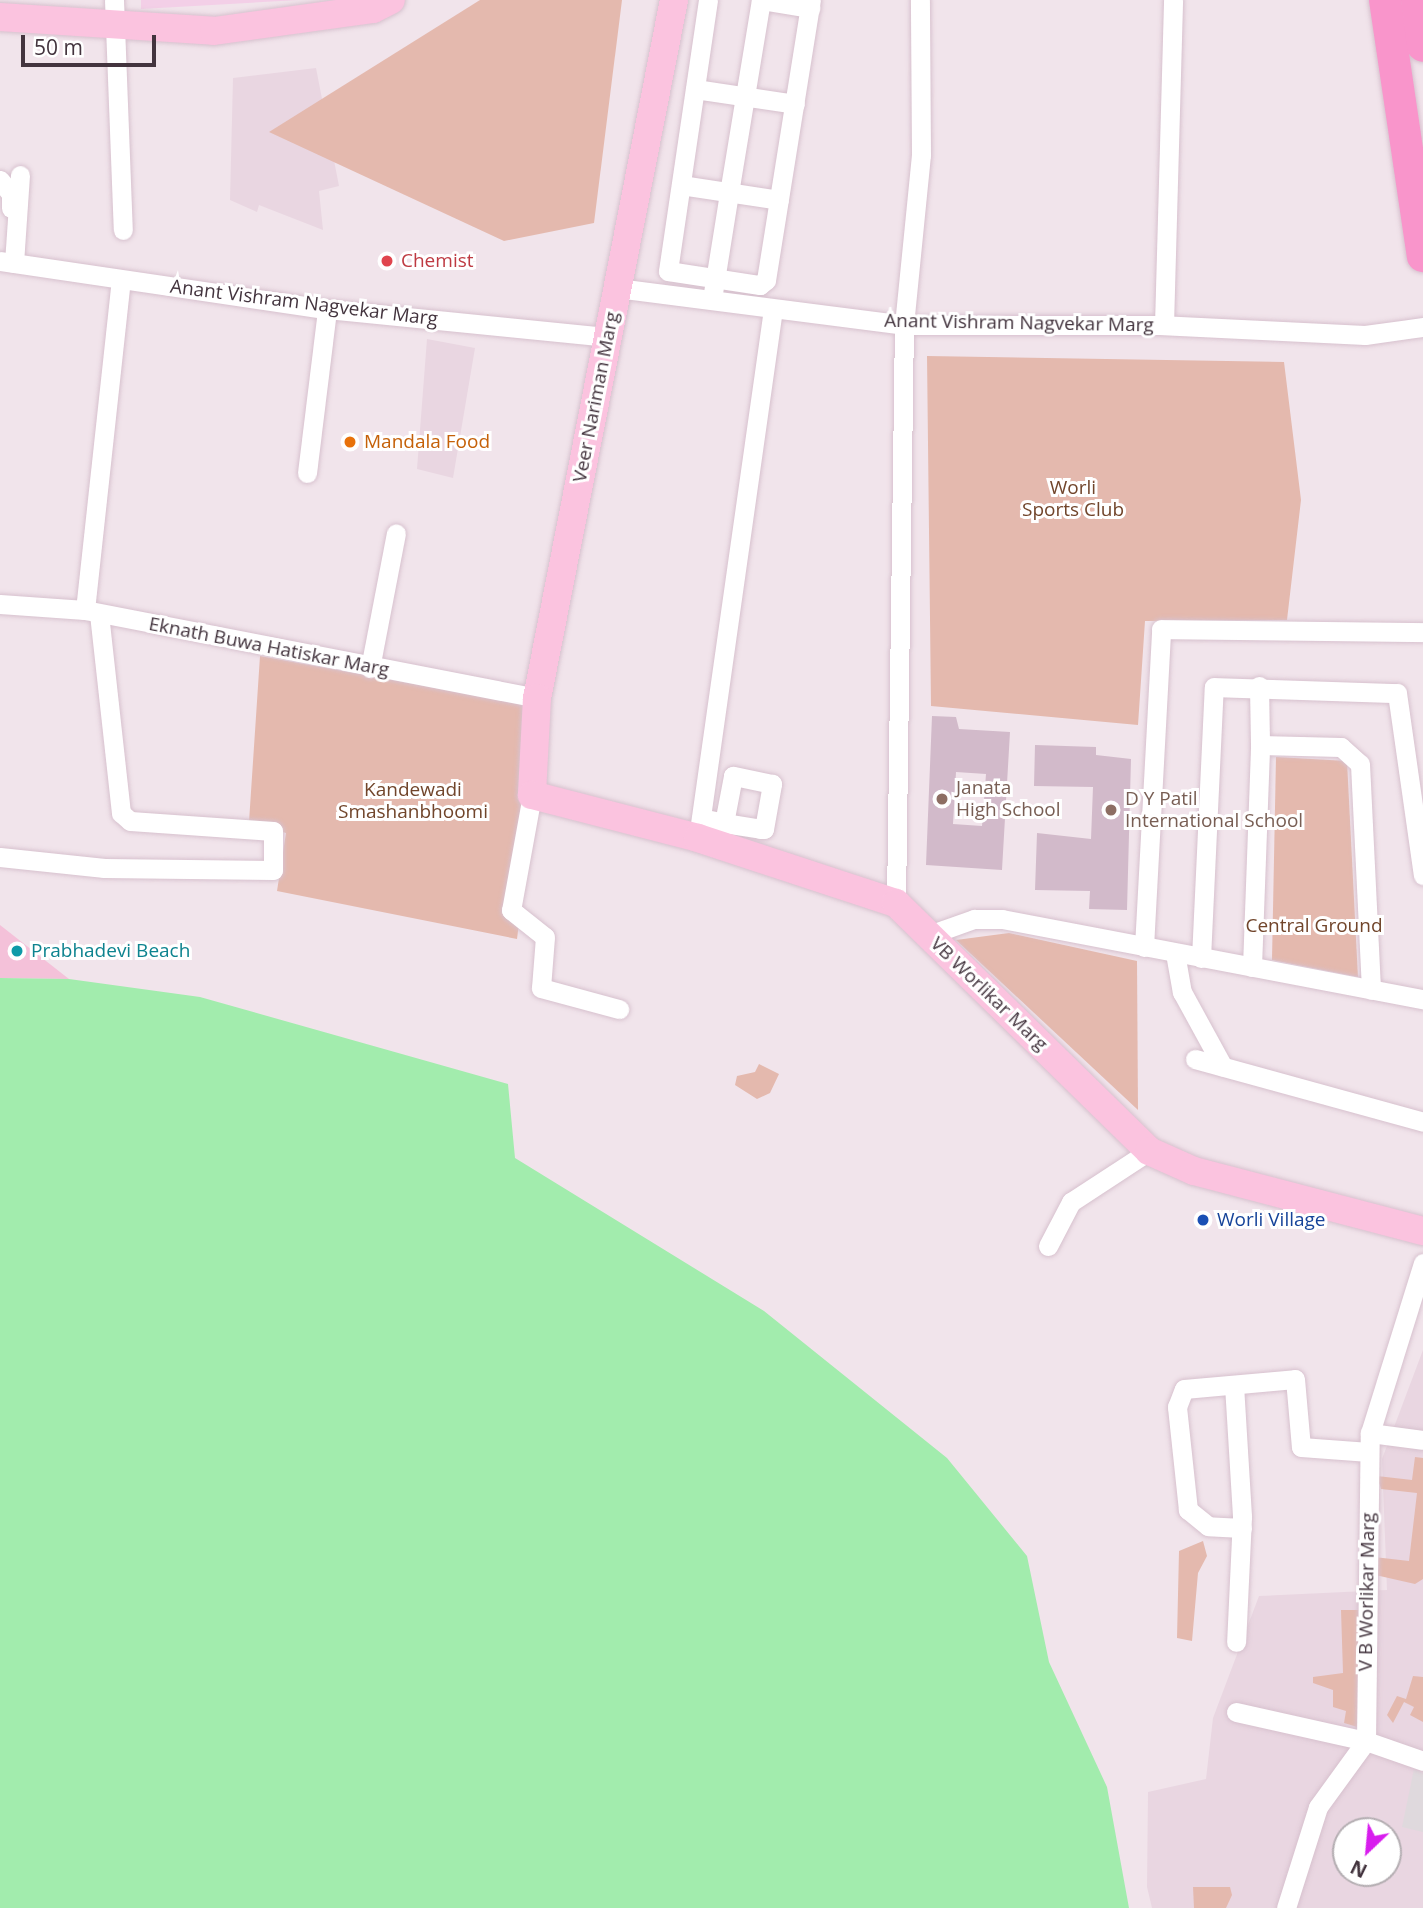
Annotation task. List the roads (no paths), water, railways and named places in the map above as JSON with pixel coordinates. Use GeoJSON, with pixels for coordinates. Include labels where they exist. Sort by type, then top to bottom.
{"type":"FeatureCollection","features":[{"type":"Feature","properties":{"kind":"main road"},"geometry":{"type":"LineString","coordinates":[[1385,0],[1423,256]]}},
{"type":"Feature","properties":{"kind":"main road"},"geometry":{"type":"LineString","coordinates":[[1417,0],[1423,46]]}},
{"type":"Feature","properties":{"kind":"street"},"geometry":{"type":"LineString","coordinates":[[0,17],[114,12],[214,31],[373,9],[391,0]]}},
{"type":"Feature","properties":{"kind":"street","name":"Veer Nariman Marg"},"geometry":{"type":"LineString","coordinates":[[532,795],[537,698],[674,0]]}},
{"type":"Feature","properties":{"kind":"street"},"geometry":{"type":"LineString","coordinates":[[708,0],[668,271],[714,289],[764,284],[810,4],[761,0],[714,289]]}},
{"type":"Feature","properties":{"kind":"street"},"geometry":{"type":"LineString","coordinates":[[895,903],[904,325],[920,155],[920,0]]}},
{"type":"Feature","properties":{"kind":"street"},"geometry":{"type":"LineString","coordinates":[[1164,325],[1173,0]]}},
{"type":"Feature","properties":{"kind":"street"},"geometry":{"type":"LineString","coordinates":[[114,12],[123,230]]}},
{"type":"Feature","properties":{"kind":"street"},"geometry":{"type":"LineString","coordinates":[[695,89],[794,104]]}},
{"type":"Feature","properties":{"kind":"street"},"geometry":{"type":"LineString","coordinates":[[6,262],[20,175]]}},
{"type":"Feature","properties":{"kind":"street"},"geometry":{"type":"LineString","coordinates":[[0,180],[12,202],[6,262]]}},
{"type":"Feature","properties":{"kind":"street"},"geometry":{"type":"LineString","coordinates":[[681,186],[779,200]]}},
{"type":"Feature","properties":{"kind":"street","name":"Anant Vishram Nagvekar Marg"},"geometry":{"type":"LineString","coordinates":[[6,262],[121,281],[327,309],[609,337]]}},
{"type":"Feature","properties":{"kind":"street"},"geometry":{"type":"LineString","coordinates":[[0,857],[104,868],[273,870],[273,831],[130,821],[121,813],[92,612],[121,281]]}},
{"type":"Feature","properties":{"kind":"street","name":"Anant Vishram Nagvekar Marg"},"geometry":{"type":"LineString","coordinates":[[617,288],[714,289],[774,309],[904,325],[1164,325],[1364,335],[1423,327]]}},
{"type":"Feature","properties":{"kind":"street"},"geometry":{"type":"LineString","coordinates":[[307,472],[327,309]]}},
{"type":"Feature","properties":{"kind":"street"},"geometry":{"type":"LineString","coordinates":[[724,823],[699,828],[774,309]]}},
{"type":"Feature","properties":{"kind":"street"},"geometry":{"type":"LineString","coordinates":[[370,668],[396,533]]}},
{"type":"Feature","properties":{"kind":"street","name":"Eknath Buwa Hatiskar Marg"},"geometry":{"type":"LineString","coordinates":[[0,604],[92,612],[370,668],[537,698]]}},
{"type":"Feature","properties":{"kind":"street"},"geometry":{"type":"LineString","coordinates":[[1144,947],[1161,629],[1402,634],[1423,632]]}},
{"type":"Feature","properties":{"kind":"street"},"geometry":{"type":"LineString","coordinates":[[1252,967],[1260,745],[1259,686]]}},
{"type":"Feature","properties":{"kind":"street"},"geometry":{"type":"LineString","coordinates":[[1201,958],[1214,687],[1259,686],[1398,693],[1423,875]]}},
{"type":"Feature","properties":{"kind":"street"},"geometry":{"type":"LineString","coordinates":[[1260,745],[1341,747],[1360,764],[1371,990]]}},
{"type":"Feature","properties":{"kind":"street"},"geometry":{"type":"LineString","coordinates":[[532,795],[511,910],[545,937],[541,988],[619,1009]]}},
{"type":"Feature","properties":{"kind":"street","name":"VB Worlikar Marg"},"geometry":{"type":"LineString","coordinates":[[532,795],[699,828],[895,903],[1149,1151],[1194,1171],[1423,1231]]}},
{"type":"Feature","properties":{"kind":"street"},"geometry":{"type":"LineString","coordinates":[[929,935],[974,919],[1002,919],[1423,999]]}},
{"type":"Feature","properties":{"kind":"street"},"geometry":{"type":"LineString","coordinates":[[1175,953],[1182,992],[1223,1067]]}},
{"type":"Feature","properties":{"kind":"street"},"geometry":{"type":"LineString","coordinates":[[1195,1059],[1423,1122]]}},
{"type":"Feature","properties":{"kind":"street"},"geometry":{"type":"LineString","coordinates":[[1048,1247],[1071,1202],[1149,1151]]}},
{"type":"Feature","properties":{"kind":"street","name":"V B Worlikar Marg"},"geometry":{"type":"LineString","coordinates":[[1366,1741],[1369,1442],[1423,1263]]}},
{"type":"Feature","properties":{"kind":"street"},"geometry":{"type":"LineString","coordinates":[[1241,1528],[1208,1527],[1188,1510],[1177,1407],[1184,1389],[1295,1379],[1301,1447],[1423,1440]]}},
{"type":"Feature","properties":{"kind":"street"},"geometry":{"type":"LineString","coordinates":[[1234,1385],[1241,1528],[1236,1642]]}},
{"type":"Feature","properties":{"kind":"street"},"geometry":{"type":"LineString","coordinates":[[1236,1712],[1366,1741],[1423,1761]]}},
{"type":"Feature","properties":{"kind":"street"},"geometry":{"type":"LineString","coordinates":[[1286,1908],[1318,1807],[1366,1741]]}},
{"type":"Feature","properties":{"kind":"place","name":"Chemist"},"geometry":{"type":"Point","coordinates":[387,261]}},
{"type":"Feature","properties":{"kind":"place","name":"Mandala Food"},"geometry":{"type":"Point","coordinates":[350,442]}},
{"type":"Feature","properties":{"kind":"place","name":"Janata High School"},"geometry":{"type":"Point","coordinates":[942,799]}},
{"type":"Feature","properties":{"kind":"place","name":"D Y Patil International School"},"geometry":{"type":"Point","coordinates":[1111,810]}},
{"type":"Feature","properties":{"kind":"place","name":"Prabhadevi Beach"},"geometry":{"type":"Point","coordinates":[17,951]}},
{"type":"Feature","properties":{"kind":"place","name":"Worli Village"},"geometry":{"type":"Point","coordinates":[1203,1220]}},
{"type":"Feature","properties":{"kind":"park label","name":"Worli Sports Club"},"geometry":{"type":"Point","coordinates":[1073,499]}},
{"type":"Feature","properties":{"kind":"park label","name":"Kandewadi Smashanbhoomi"},"geometry":{"type":"Point","coordinates":[413,801]}},
{"type":"Feature","properties":{"kind":"park label","name":"Central Ground"},"geometry":{"type":"Point","coordinates":[1314,926]}}]}
